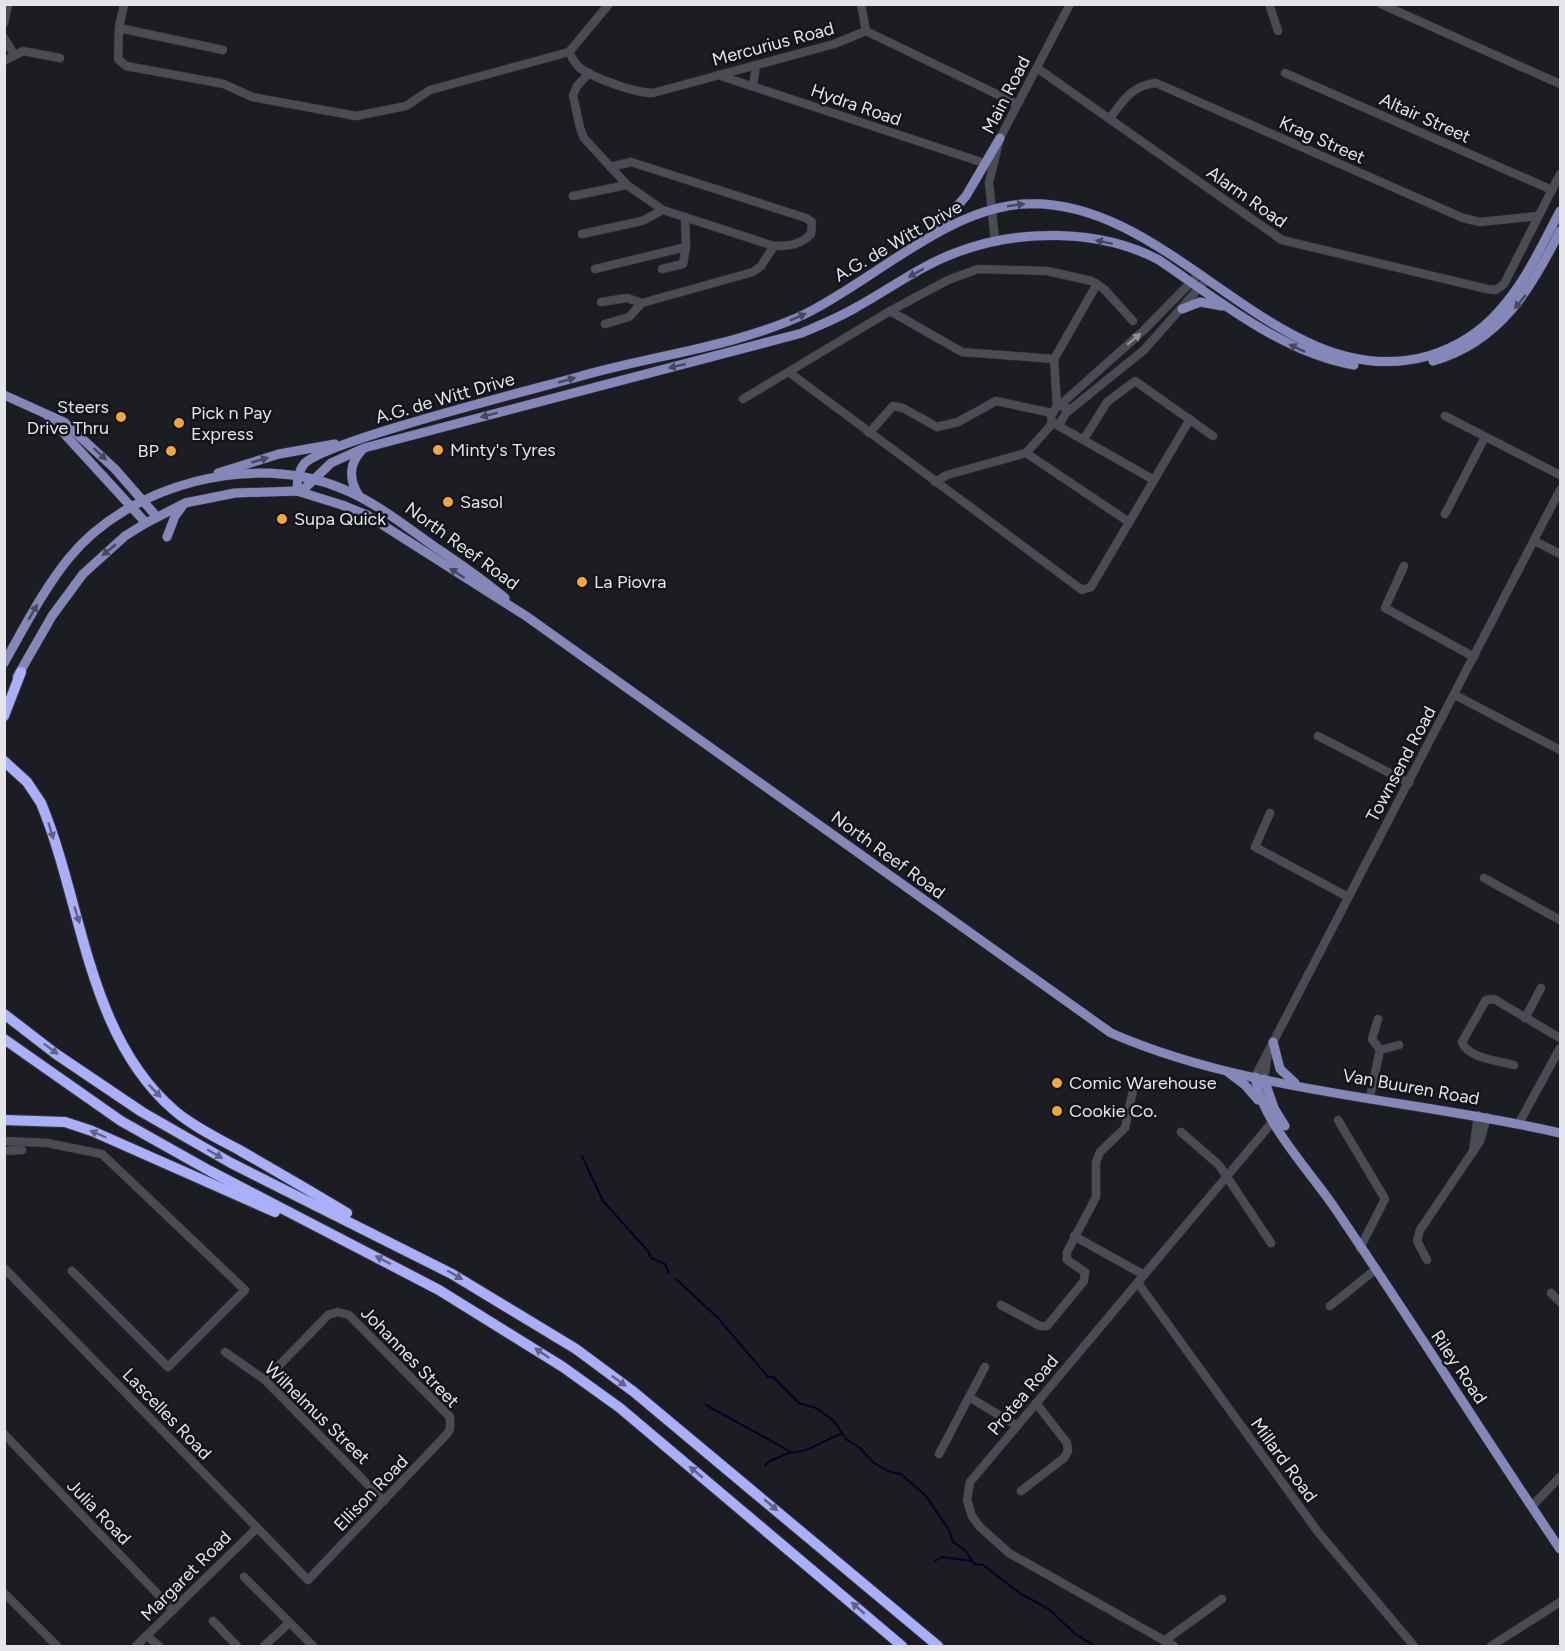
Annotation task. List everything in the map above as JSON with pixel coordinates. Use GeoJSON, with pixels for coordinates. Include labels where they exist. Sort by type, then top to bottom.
{"type":"FeatureCollection","features":[{"type":"Feature","properties":{"kind":"highway"},"geometry":{"type":"LineString","coordinates":[[4,716],[21,672]]}},
{"type":"Feature","properties":{"kind":"highway"},"geometry":{"type":"LineString","coordinates":[[4,761],[27,782],[41,803],[107,1013],[130,1060],[149,1086],[176,1112],[576,1349],[634,1392],[938,1647]]}},
{"type":"Feature","properties":{"kind":"highway"},"geometry":{"type":"LineString","coordinates":[[4,771],[41,803]]}},
{"type":"Feature","properties":{"kind":"highway"},"geometry":{"type":"LineString","coordinates":[[4,1014],[56,1054],[142,1112],[231,1163],[404,1247]]}},
{"type":"Feature","properties":{"kind":"highway"},"geometry":{"type":"LineString","coordinates":[[4,1039],[41,1068],[121,1121],[504,1328],[610,1401],[902,1647]]}},
{"type":"Feature","properties":{"kind":"highway"},"geometry":{"type":"LineString","coordinates":[[4,1120],[66,1122],[92,1131],[363,1250]]}},
{"type":"Feature","properties":{"kind":"main road"},"geometry":{"type":"LineString","coordinates":[[923,242],[958,206],[1000,138]]}},
{"type":"Feature","properties":{"kind":"main road","name":"A.G. de Witt Drive"},"geometry":{"type":"LineString","coordinates":[[298,476],[307,460],[350,442],[599,371],[732,339],[805,314],[923,242],[972,217],[1023,204],[1043,204],[1084,211],[1129,231],[1246,317],[1301,351],[1337,362],[1388,368],[1426,363],[1463,349],[1508,317],[1533,284],[1560,231]]}},
{"type":"Feature","properties":{"kind":"main road","name":"A.G. de Witt Drive"},"geometry":{"type":"LineString","coordinates":[[299,492],[311,479],[332,463],[364,448],[603,383],[802,333],[830,321],[945,258],[995,241],[1063,236],[1108,242],[1151,256],[1327,351],[1366,361],[1403,361],[1440,352],[1480,330],[1512,296],[1559,216]]}},
{"type":"Feature","properties":{"kind":"main road"},"geometry":{"type":"LineString","coordinates":[[1182,309],[1194,303],[1209,302],[1246,317]]}},
{"type":"Feature","properties":{"kind":"main road"},"geometry":{"type":"LineString","coordinates":[[732,339],[736,351]]}},
{"type":"Feature","properties":{"kind":"main road"},"geometry":{"type":"LineString","coordinates":[[701,347],[705,359]]}},
{"type":"Feature","properties":{"kind":"main road"},"geometry":{"type":"LineString","coordinates":[[4,395],[64,422],[84,439],[157,517]]}},
{"type":"Feature","properties":{"kind":"main road"},"geometry":{"type":"LineString","coordinates":[[456,412],[459,423]]}},
{"type":"Feature","properties":{"kind":"main road"},"geometry":{"type":"LineString","coordinates":[[46,414],[146,523]]}},
{"type":"Feature","properties":{"kind":"main road"},"geometry":{"type":"LineString","coordinates":[[4,663],[38,604],[69,558],[95,533],[131,508],[184,484],[279,454],[350,442]]}},
{"type":"Feature","properties":{"kind":"main road"},"geometry":{"type":"LineString","coordinates":[[360,497],[352,485],[351,472],[356,458],[364,448]]}},
{"type":"Feature","properties":{"kind":"main road","name":"North Reef Road"},"geometry":{"type":"LineString","coordinates":[[184,484],[263,473],[311,479],[360,497],[394,517],[471,570],[525,615]]}},
{"type":"Feature","properties":{"kind":"main road"},"geometry":{"type":"LineString","coordinates":[[4,699],[52,616],[82,574],[125,536],[185,503],[235,493],[299,492],[298,476]]}},
{"type":"Feature","properties":{"kind":"main road","name":"North Reef Road"},"geometry":{"type":"LineString","coordinates":[[299,492],[367,515],[525,615],[1111,1033],[1161,1053],[1260,1078]]}},
{"type":"Feature","properties":{"kind":"main road"},"geometry":{"type":"LineString","coordinates":[[167,537],[174,518],[185,503]]}},
{"type":"Feature","properties":{"kind":"main road"},"geometry":{"type":"LineString","coordinates":[[1273,1042],[1278,1065],[1296,1084]]}},
{"type":"Feature","properties":{"kind":"main road"},"geometry":{"type":"LineString","coordinates":[[1225,1070],[1245,1085],[1266,1108]]}},
{"type":"Feature","properties":{"kind":"main road","name":"Van Buuren Road"},"geometry":{"type":"LineString","coordinates":[[1260,1078],[1483,1116],[1560,1133]]}},
{"type":"Feature","properties":{"kind":"main road","name":"Riley Road"},"geometry":{"type":"LineString","coordinates":[[1260,1078],[1257,1091],[1266,1108],[1276,1118]]}},
{"type":"Feature","properties":{"kind":"main road","name":"Riley Road"},"geometry":{"type":"LineString","coordinates":[[1260,1078],[1276,1118],[1560,1550]]}},
{"type":"Feature","properties":{"kind":"street"},"geometry":{"type":"LineString","coordinates":[[4,23],[8,4]]}},
{"type":"Feature","properties":{"kind":"street"},"geometry":{"type":"LineString","coordinates":[[124,4],[119,28],[118,59],[126,66],[224,84],[252,97],[348,116],[406,106],[430,90],[569,52],[609,4]]}},
{"type":"Feature","properties":{"kind":"street"},"geometry":{"type":"LineString","coordinates":[[861,4],[866,31],[1017,104]]}},
{"type":"Feature","properties":{"kind":"street","name":"Main Road"},"geometry":{"type":"LineString","coordinates":[[995,241],[990,173],[1000,138],[1070,4]]}},
{"type":"Feature","properties":{"kind":"street"},"geometry":{"type":"LineString","coordinates":[[1269,4],[1278,32]]}},
{"type":"Feature","properties":{"kind":"street"},"geometry":{"type":"LineString","coordinates":[[1382,4],[1560,84]]}},
{"type":"Feature","properties":{"kind":"street"},"geometry":{"type":"LineString","coordinates":[[119,28],[223,50]]}},
{"type":"Feature","properties":{"kind":"street","name":"Mercurius Road"},"geometry":{"type":"LineString","coordinates":[[569,52],[580,68],[589,73],[643,93],[834,44],[866,31]]}},
{"type":"Feature","properties":{"kind":"street"},"geometry":{"type":"LineString","coordinates":[[4,38],[14,54]]}},
{"type":"Feature","properties":{"kind":"street"},"geometry":{"type":"LineString","coordinates":[[4,61],[23,51],[60,58]]}},
{"type":"Feature","properties":{"kind":"street"},"geometry":{"type":"LineString","coordinates":[[753,86],[756,65]]}},
{"type":"Feature","properties":{"kind":"street","name":"Alarm Road"},"geometry":{"type":"LineString","coordinates":[[1036,68],[1282,240],[1496,290],[1504,284],[1538,216]]}},
{"type":"Feature","properties":{"kind":"street"},"geometry":{"type":"LineString","coordinates":[[589,73],[574,90],[574,103],[584,138],[610,167],[627,184],[663,210],[774,246],[799,244],[811,234],[812,222],[806,218],[631,162],[610,167]]}},
{"type":"Feature","properties":{"kind":"street","name":"Altair Street"},"geometry":{"type":"LineString","coordinates":[[1285,73],[1552,190]]}},
{"type":"Feature","properties":{"kind":"street","name":"Hydra Road"},"geometry":{"type":"LineString","coordinates":[[718,75],[984,163]]}},
{"type":"Feature","properties":{"kind":"street","name":"Krag Street"},"geometry":{"type":"LineString","coordinates":[[1110,118],[1133,90],[1143,84],[1155,83],[1463,218],[1480,222],[1538,216]]}},
{"type":"Feature","properties":{"kind":"street"},"geometry":{"type":"LineString","coordinates":[[1538,216],[1560,174]]}},
{"type":"Feature","properties":{"kind":"street"},"geometry":{"type":"LineString","coordinates":[[573,196],[627,184]]}},
{"type":"Feature","properties":{"kind":"street"},"geometry":{"type":"LineString","coordinates":[[582,234],[642,221],[663,210]]}},
{"type":"Feature","properties":{"kind":"street"},"geometry":{"type":"LineString","coordinates":[[662,269],[683,264],[686,247],[685,217]]}},
{"type":"Feature","properties":{"kind":"street"},"geometry":{"type":"LineString","coordinates":[[605,324],[629,317],[642,303],[753,272],[761,266],[774,246]]}},
{"type":"Feature","properties":{"kind":"street"},"geometry":{"type":"LineString","coordinates":[[595,269],[686,247]]}},
{"type":"Feature","properties":{"kind":"street"},"geometry":{"type":"LineString","coordinates":[[743,399],[790,373],[890,311],[948,280],[978,269],[1047,271],[1082,277],[1097,284],[1133,321]]}},
{"type":"Feature","properties":{"kind":"street"},"geometry":{"type":"LineString","coordinates":[[935,482],[943,477],[1026,453],[1066,413],[1144,350],[1182,309],[1200,281]]}},
{"type":"Feature","properties":{"kind":"street"},"geometry":{"type":"LineString","coordinates":[[1057,408],[1200,281]]}},
{"type":"Feature","properties":{"kind":"street"},"geometry":{"type":"LineString","coordinates":[[1055,424],[1057,408],[1054,359],[1097,284]]}},
{"type":"Feature","properties":{"kind":"street"},"geometry":{"type":"LineString","coordinates":[[601,302],[627,298],[642,303]]}},
{"type":"Feature","properties":{"kind":"street"},"geometry":{"type":"LineString","coordinates":[[890,311],[962,352],[1054,359]]}},
{"type":"Feature","properties":{"kind":"street"},"geometry":{"type":"LineString","coordinates":[[790,373],[869,434],[1082,590],[1091,587],[1190,419]]}},
{"type":"Feature","properties":{"kind":"street"},"geometry":{"type":"LineString","coordinates":[[1090,377],[1098,387]]}},
{"type":"Feature","properties":{"kind":"street"},"geometry":{"type":"LineString","coordinates":[[1084,439],[1107,402],[1135,381],[1213,436]]}},
{"type":"Feature","properties":{"kind":"street"},"geometry":{"type":"LineString","coordinates":[[869,434],[893,406],[903,408],[937,427],[957,423],[996,401],[1067,408],[1066,413]]}},
{"type":"Feature","properties":{"kind":"street"},"geometry":{"type":"LineString","coordinates":[[1445,416],[1560,475]]}},
{"type":"Feature","properties":{"kind":"street"},"geometry":{"type":"LineString","coordinates":[[1055,424],[1154,480]]}},
{"type":"Feature","properties":{"kind":"street"},"geometry":{"type":"LineString","coordinates":[[1444,514],[1485,436]]}},
{"type":"Feature","properties":{"kind":"street"},"geometry":{"type":"LineString","coordinates":[[1026,453],[1129,522]]}},
{"type":"Feature","properties":{"kind":"street","name":"Townsend Road"},"geometry":{"type":"LineString","coordinates":[[1260,1078],[1273,1042],[1560,490]]}},
{"type":"Feature","properties":{"kind":"street"},"geometry":{"type":"LineString","coordinates":[[1535,541],[1560,554]]}},
{"type":"Feature","properties":{"kind":"street"},"geometry":{"type":"LineString","coordinates":[[1404,566],[1385,608],[1474,657]]}},
{"type":"Feature","properties":{"kind":"street"},"geometry":{"type":"LineString","coordinates":[[1455,695],[1560,750]]}},
{"type":"Feature","properties":{"kind":"street"},"geometry":{"type":"LineString","coordinates":[[1318,736],[1409,783]]}},
{"type":"Feature","properties":{"kind":"street"},"geometry":{"type":"LineString","coordinates":[[1269,813],[1255,847],[1348,897]]}},
{"type":"Feature","properties":{"kind":"street"},"geometry":{"type":"LineString","coordinates":[[1484,878],[1560,920]]}},
{"type":"Feature","properties":{"kind":"street"},"geometry":{"type":"LineString","coordinates":[[1525,1018],[1541,988]]}},
{"type":"Feature","properties":{"kind":"street"},"geometry":{"type":"LineString","coordinates":[[1514,1065],[1468,1052],[1462,1042],[1482,1003],[1488,998],[1560,1038]]}},
{"type":"Feature","properties":{"kind":"street"},"geometry":{"type":"LineString","coordinates":[[1370,1097],[1380,1050],[1372,1039],[1378,1020]]}},
{"type":"Feature","properties":{"kind":"street"},"geometry":{"type":"LineString","coordinates":[[1380,1050],[1399,1045]]}},
{"type":"Feature","properties":{"kind":"street"},"geometry":{"type":"LineString","coordinates":[[1519,1123],[1560,1048]]}},
{"type":"Feature","properties":{"kind":"street"},"geometry":{"type":"LineString","coordinates":[[1001,1305],[1040,1326],[1050,1323],[1086,1276],[1085,1272],[1070,1262],[1066,1256],[1074,1236],[1096,1197],[1096,1162],[1100,1152],[1125,1128],[1133,1090]]}},
{"type":"Feature","properties":{"kind":"street"},"geometry":{"type":"LineString","coordinates":[[1427,1260],[1416,1241],[1419,1230],[1473,1153],[1472,1140],[1483,1116]]}},
{"type":"Feature","properties":{"kind":"street","name":"Protea Road"},"geometry":{"type":"LineString","coordinates":[[1174,1647],[1009,1553],[979,1526],[967,1500],[970,1482],[1276,1118]]}},
{"type":"Feature","properties":{"kind":"street"},"geometry":{"type":"LineString","coordinates":[[1338,1120],[1385,1199],[1360,1248]]}},
{"type":"Feature","properties":{"kind":"street"},"geometry":{"type":"LineString","coordinates":[[1181,1132],[1219,1165],[1271,1243]]}},
{"type":"Feature","properties":{"kind":"street"},"geometry":{"type":"LineString","coordinates":[[4,1141],[47,1143],[102,1154],[245,1290],[168,1367],[72,1271]]}},
{"type":"Feature","properties":{"kind":"street"},"geometry":{"type":"LineString","coordinates":[[4,1151],[22,1150]]}},
{"type":"Feature","properties":{"kind":"street"},"geometry":{"type":"LineString","coordinates":[[1074,1236],[1144,1275]]}},
{"type":"Feature","properties":{"kind":"street","name":"Lascelles Road"},"geometry":{"type":"LineString","coordinates":[[4,1268],[308,1580]]}},
{"type":"Feature","properties":{"kind":"street"},"geometry":{"type":"LineString","coordinates":[[1330,1306],[1375,1270]]}},
{"type":"Feature","properties":{"kind":"street","name":"Millard Road"},"geometry":{"type":"LineString","coordinates":[[1138,1283],[1318,1532],[1414,1647]]}},
{"type":"Feature","properties":{"kind":"street"},"geometry":{"type":"LineString","coordinates":[[1551,1293],[1560,1302]]}},
{"type":"Feature","properties":{"kind":"street","name":"Johannes Street"},"geometry":{"type":"LineString","coordinates":[[265,1380],[328,1315],[343,1312],[349,1315],[448,1414],[451,1424]]}},
{"type":"Feature","properties":{"kind":"street","name":"Wilhelmus Street"},"geometry":{"type":"LineString","coordinates":[[225,1353],[265,1380],[384,1501]]}},
{"type":"Feature","properties":{"kind":"street"},"geometry":{"type":"LineString","coordinates":[[939,1454],[985,1367]]}},
{"type":"Feature","properties":{"kind":"street"},"geometry":{"type":"LineString","coordinates":[[969,1397],[1017,1426]]}},
{"type":"Feature","properties":{"kind":"street"},"geometry":{"type":"LineString","coordinates":[[1021,1491],[1064,1458],[1068,1451],[1067,1443],[1036,1403]]}},
{"type":"Feature","properties":{"kind":"street","name":"Ellison Road"},"geometry":{"type":"LineString","coordinates":[[308,1580],[447,1434],[451,1424]]}},
{"type":"Feature","properties":{"kind":"street","name":"Julia Road"},"geometry":{"type":"LineString","coordinates":[[4,1434],[173,1610]]}},
{"type":"Feature","properties":{"kind":"street"},"geometry":{"type":"LineString","coordinates":[[1532,1506],[1560,1477]]}},
{"type":"Feature","properties":{"kind":"street","name":"Margaret Road"},"geometry":{"type":"LineString","coordinates":[[136,1647],[257,1528]]}},
{"type":"Feature","properties":{"kind":"street"},"geometry":{"type":"LineString","coordinates":[[244,1576],[313,1647]]}},
{"type":"Feature","properties":{"kind":"street"},"geometry":{"type":"LineString","coordinates":[[4,1593],[57,1647]]}},
{"type":"Feature","properties":{"kind":"street"},"geometry":{"type":"LineString","coordinates":[[1164,1641],[1222,1599]]}},
{"type":"Feature","properties":{"kind":"street"},"geometry":{"type":"LineString","coordinates":[[1491,1647],[1560,1602]]}},
{"type":"Feature","properties":{"kind":"street"},"geometry":{"type":"LineString","coordinates":[[213,1621],[237,1647]]}},
{"type":"Feature","properties":{"kind":"street"},"geometry":{"type":"LineString","coordinates":[[264,1647],[289,1623]]}},
{"type":"Feature","properties":{"kind":"street"},"geometry":{"type":"LineString","coordinates":[[147,1636],[159,1647]]}},
{"type":"Feature","properties":{"kind":"street"},"geometry":{"type":"LineString","coordinates":[[43,1647],[50,1640]]}},
{"type":"Feature","properties":{"kind":"waterway"},"geometry":{"type":"LineString","coordinates":[[582,1156],[603,1201],[648,1251],[651,1258],[665,1264],[669,1273]]}},
{"type":"Feature","properties":{"kind":"waterway"},"geometry":{"type":"LineString","coordinates":[[676,1279],[718,1318],[768,1377],[773,1377],[799,1403],[816,1408],[834,1421],[847,1440],[859,1447],[874,1463],[890,1472],[901,1474],[926,1496],[949,1530],[953,1542],[965,1550],[974,1564],[983,1565],[1021,1594],[1049,1609],[1074,1633],[1095,1646]]}},
{"type":"Feature","properties":{"kind":"waterway"},"geometry":{"type":"LineString","coordinates":[[706,1405],[791,1452],[803,1451],[842,1434]]}},
{"type":"Feature","properties":{"kind":"waterway"},"geometry":{"type":"LineString","coordinates":[[765,1466],[768,1462],[791,1452]]}},
{"type":"Feature","properties":{"kind":"waterway"},"geometry":{"type":"LineString","coordinates":[[935,1561],[942,1557],[972,1561]]}},
{"type":"Feature","properties":{"kind":"place","name":"Steers Drive Thru"},"geometry":{"type":"Point","coordinates":[121,417]}},
{"type":"Feature","properties":{"kind":"place","name":"Pick n Pay Express"},"geometry":{"type":"Point","coordinates":[179,423]}},
{"type":"Feature","properties":{"kind":"place","name":"Minty's Tyres"},"geometry":{"type":"Point","coordinates":[438,450]}},
{"type":"Feature","properties":{"kind":"place","name":"BP"},"geometry":{"type":"Point","coordinates":[171,451]}},
{"type":"Feature","properties":{"kind":"place","name":"Sasol"},"geometry":{"type":"Point","coordinates":[448,502]}},
{"type":"Feature","properties":{"kind":"place","name":"Supa Quick"},"geometry":{"type":"Point","coordinates":[282,519]}},
{"type":"Feature","properties":{"kind":"place","name":"La Piovra"},"geometry":{"type":"Point","coordinates":[582,582]}},
{"type":"Feature","properties":{"kind":"place","name":"Comic Warehouse"},"geometry":{"type":"Point","coordinates":[1057,1083]}},
{"type":"Feature","properties":{"kind":"place","name":"Cookie Co."},"geometry":{"type":"Point","coordinates":[1057,1111]}}]}
